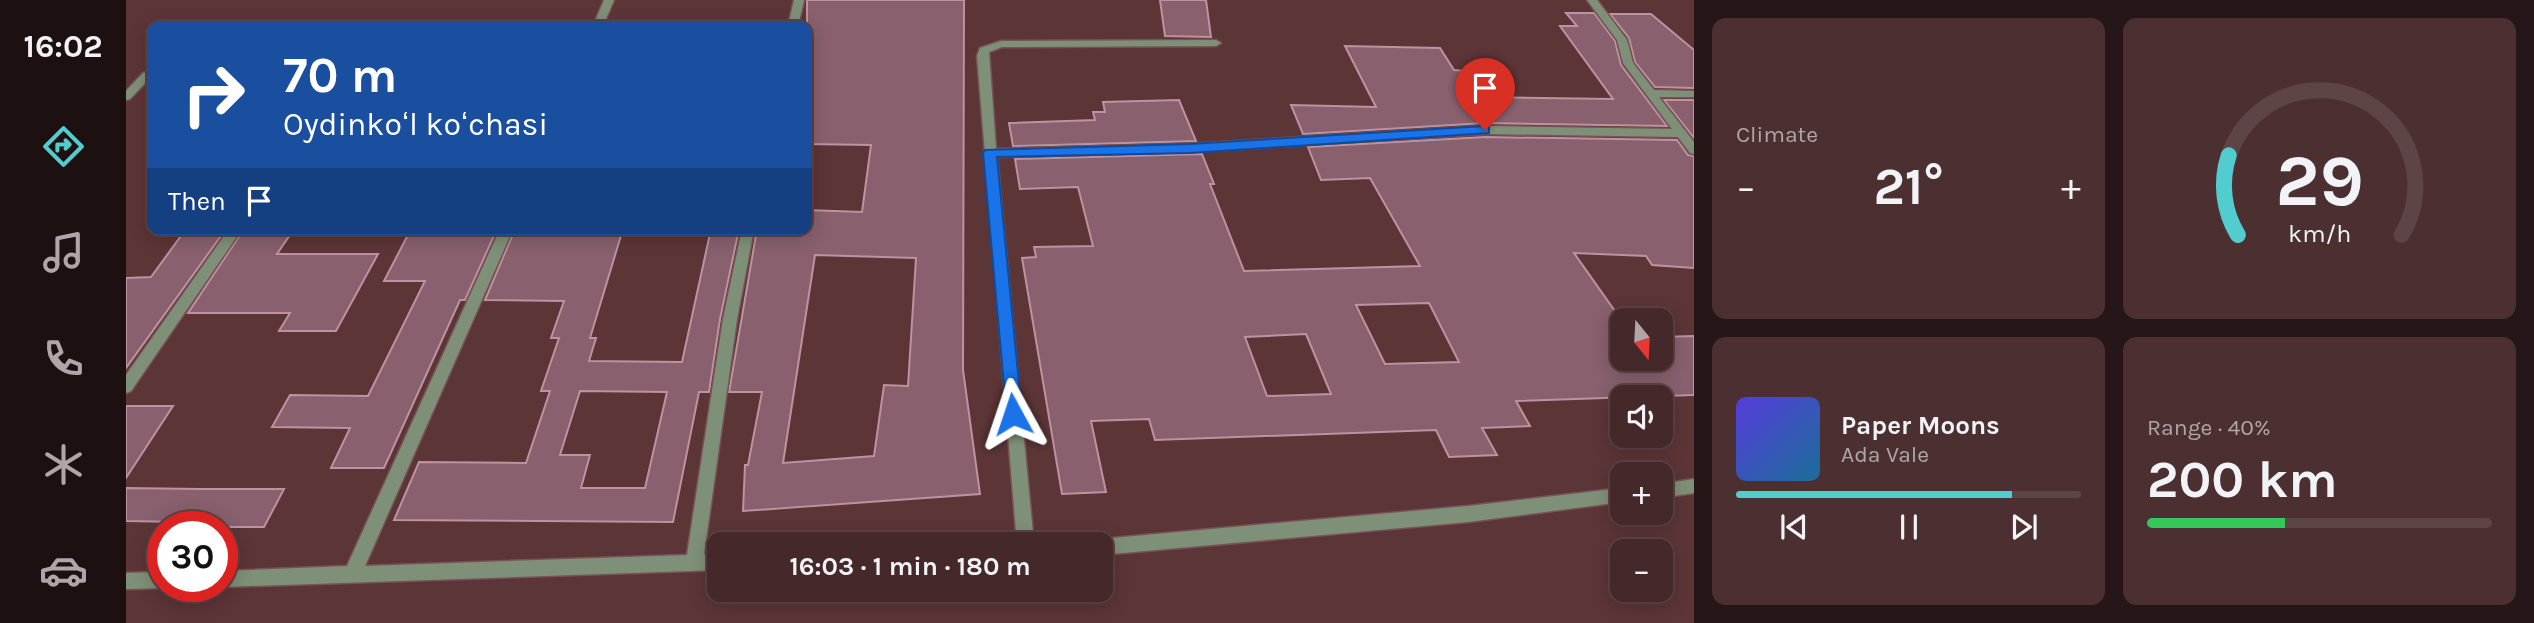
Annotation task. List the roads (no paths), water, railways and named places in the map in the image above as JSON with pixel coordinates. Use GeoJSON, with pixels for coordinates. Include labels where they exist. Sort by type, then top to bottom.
{"type":"FeatureCollection","features":[{"type":"Feature","properties":{"kind":"street"},"geometry":{"type":"LineString","coordinates":[[600,21],[609,0]]}},
{"type":"Feature","properties":{"kind":"street"},"geometry":{"type":"LineString","coordinates":[[794,21],[799,0]]}},
{"type":"Feature","properties":{"kind":"street"},"geometry":{"type":"LineString","coordinates":[[1592,0],[1622,40],[1628,63],[1694,150]]}},
{"type":"Feature","properties":{"kind":"street"},"geometry":{"type":"LineString","coordinates":[[1024,532],[990,153],[982,56],[984,50],[991,46],[1216,43]]}},
{"type":"Feature","properties":{"kind":"street"},"geometry":{"type":"LineString","coordinates":[[126,97],[147,76]]}},
{"type":"Feature","properties":{"kind":"street"},"geometry":{"type":"LineString","coordinates":[[1650,93],[1694,94]]}},
{"type":"Feature","properties":{"kind":"street"},"geometry":{"type":"LineString","coordinates":[[990,153],[1190,148],[1485,130],[1682,134]]}},
{"type":"Feature","properties":{"kind":"street"},"geometry":{"type":"LineString","coordinates":[[126,387],[232,235]]}},
{"type":"Feature","properties":{"kind":"street"},"geometry":{"type":"LineString","coordinates":[[352,575],[504,235]]}},
{"type":"Feature","properties":{"kind":"street"},"geometry":{"type":"LineString","coordinates":[[694,563],[730,319],[747,235]]}},
{"type":"Feature","properties":{"kind":"street"},"geometry":{"type":"LineString","coordinates":[[1673,489],[1694,486]]}},
{"type":"Feature","properties":{"kind":"street"},"geometry":{"type":"LineString","coordinates":[[1113,546],[1468,514],[1610,496]]}},
{"type":"Feature","properties":{"kind":"street"},"geometry":{"type":"LineString","coordinates":[[238,579],[707,562]]}},
{"type":"Feature","properties":{"kind":"street"},"geometry":{"type":"LineString","coordinates":[[126,581],[147,580]]}}]}
